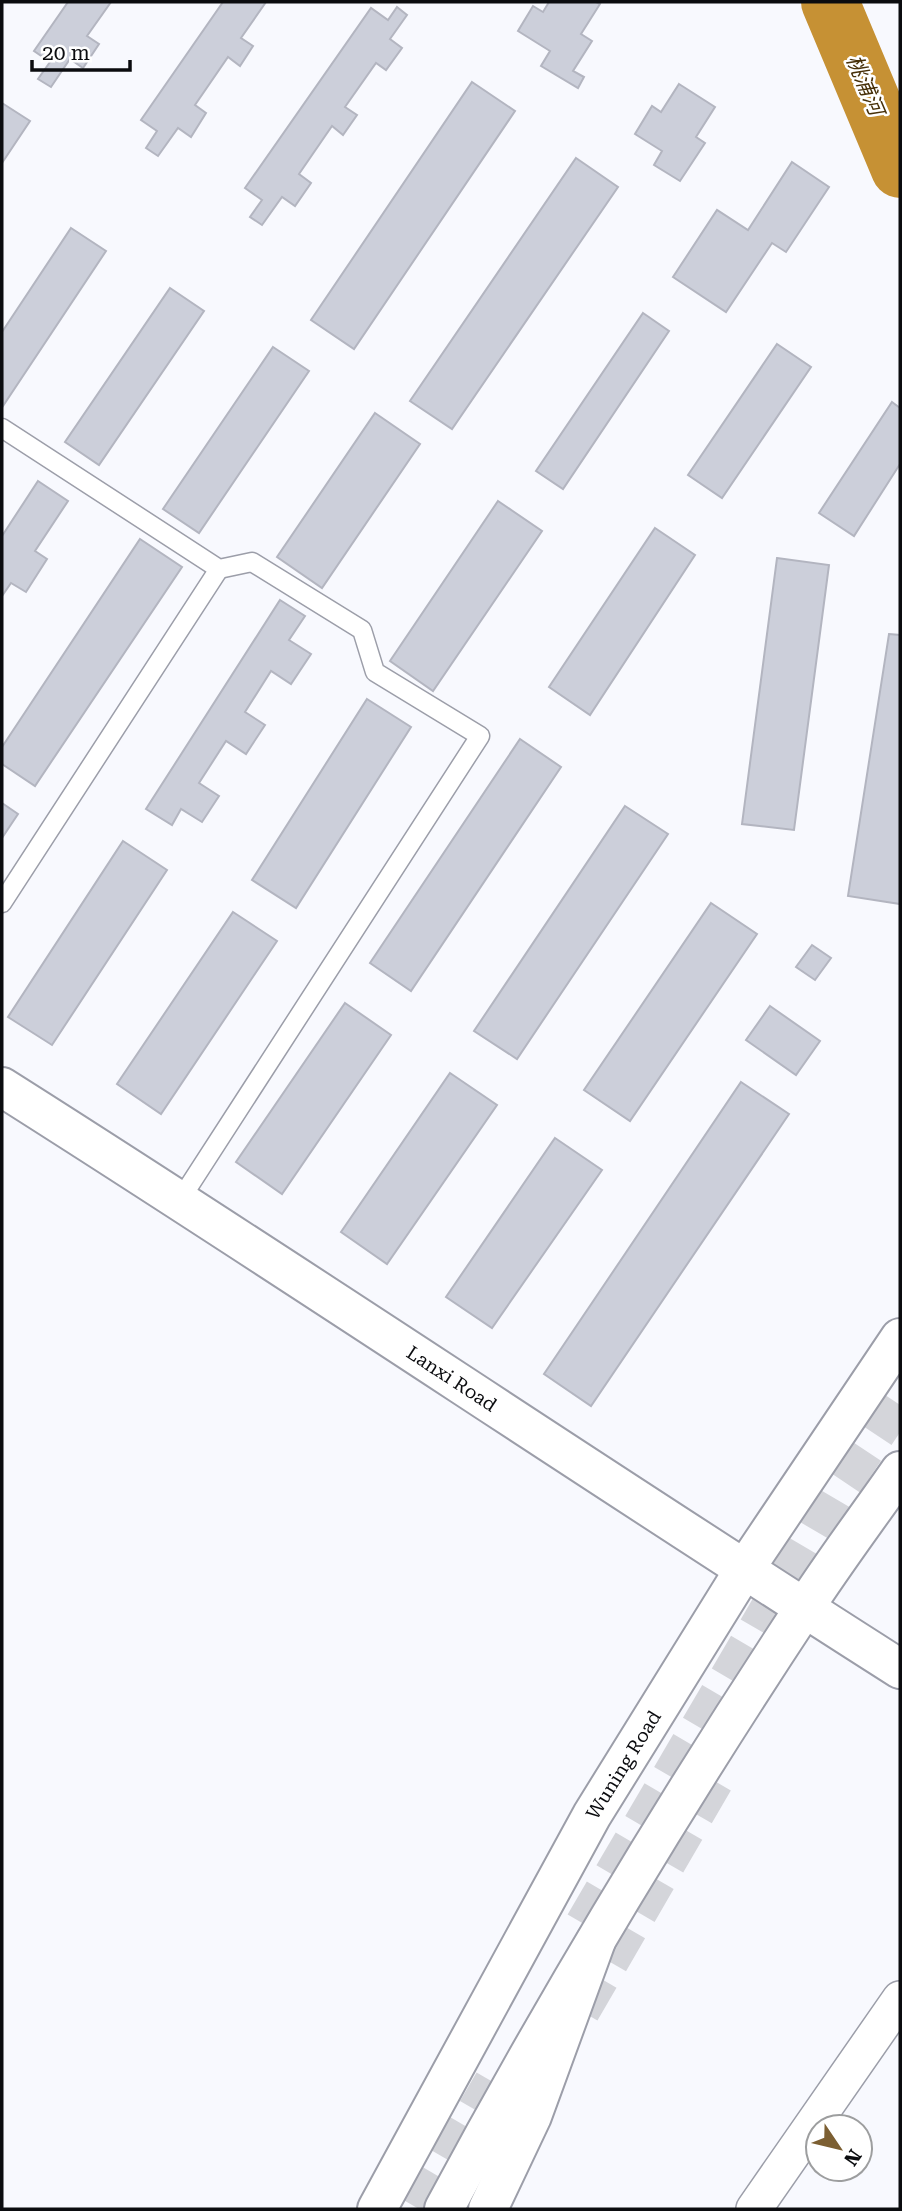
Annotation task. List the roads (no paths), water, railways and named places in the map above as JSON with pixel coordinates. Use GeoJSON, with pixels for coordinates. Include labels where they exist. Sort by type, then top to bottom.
{"type":"FeatureCollection","features":[{"type":"Feature","properties":{"kind":"main road","name":"Lanxi Road"},"geometry":{"type":"LineString","coordinates":[[2,1087],[180,1199],[744,1570],[900,1669]]}},
{"type":"Feature","properties":{"kind":"main road","name":"Wuning Road"},"geometry":{"type":"LineString","coordinates":[[377,2209],[592,1815],[744,1570],[900,1338]]}},
{"type":"Feature","properties":{"kind":"main road"},"geometry":{"type":"LineString","coordinates":[[444,2209],[500,2106],[665,1825],[804,1608],[900,1471]]}},
{"type":"Feature","properties":{"kind":"main road"},"geometry":{"type":"LineString","coordinates":[[488,2209],[532,2116],[596,1941]]}},
{"type":"Feature","properties":{"kind":"street"},"geometry":{"type":"LineString","coordinates":[[758,2208],[900,1999]]}},
{"type":"Feature","properties":{"kind":"lane"},"geometry":{"type":"LineString","coordinates":[[2,428],[219,569],[252,562],[362,630],[375,672],[480,736],[180,1199]]}},
{"type":"Feature","properties":{"kind":"lane"},"geometry":{"type":"LineString","coordinates":[[2,903],[219,569]]}},
{"type":"Feature","properties":{"kind":"waterway","name":"桃浦河"},"geometry":{"type":"LineString","coordinates":[[830,2],[900,169]]}},
{"type":"Feature","properties":{"kind":"tunnel"},"geometry":{"type":"LineString","coordinates":[[584,1924],[838,1491],[900,1398]]}},
{"type":"Feature","properties":{"kind":"tunnel"},"geometry":{"type":"LineString","coordinates":[[581,2011],[723,1766]]}},
{"type":"Feature","properties":{"kind":"tunnel"},"geometry":{"type":"LineString","coordinates":[[419,2209],[493,2082]]}},
{"type":"Feature","properties":{"kind":"tunnel"},"geometry":{"type":"LineString","coordinates":[[466,2209],[497,2157]]}}]}
